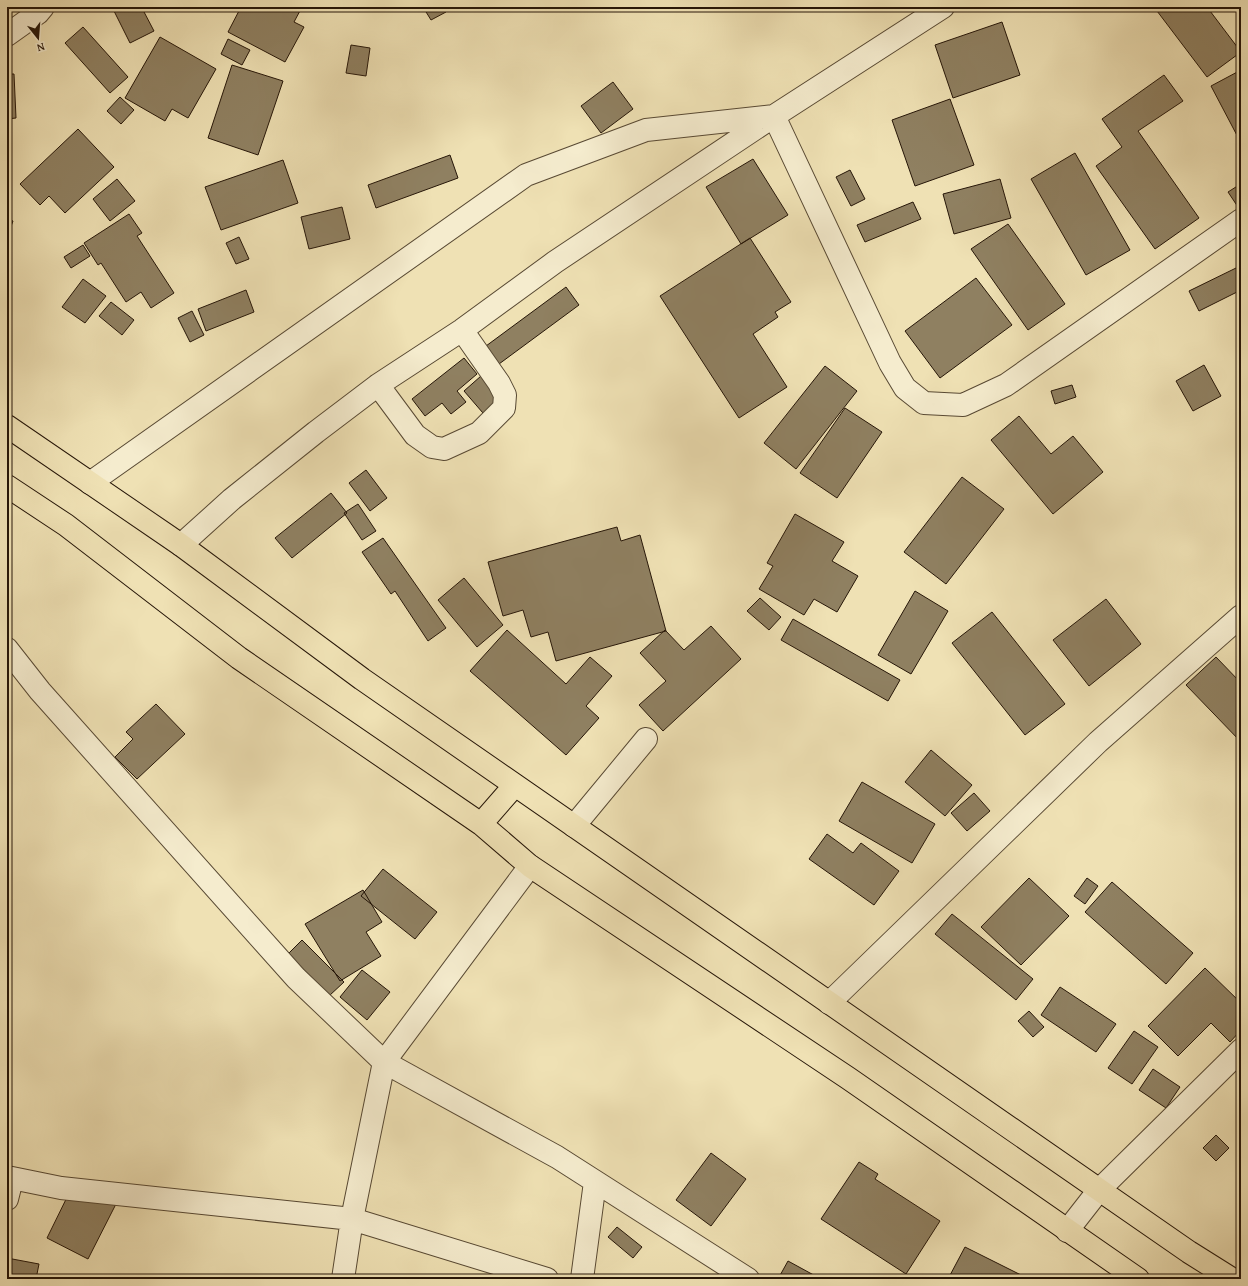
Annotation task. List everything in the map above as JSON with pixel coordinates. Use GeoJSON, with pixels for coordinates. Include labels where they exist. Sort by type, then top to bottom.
{"type":"FeatureCollection","features":[{"type":"Feature","properties":{"kind":"main road"},"geometry":{"type":"LineString","coordinates":[[7,426],[181,545],[362,679],[1099,1190],[1189,1252],[1232,1279]]}},
{"type":"Feature","properties":{"kind":"main road"},"geometry":{"type":"LineString","coordinates":[[7,486],[66,525],[239,658],[480,824],[530,866],[848,1078],[1138,1279]]}},
{"type":"Feature","properties":{"kind":"main road"},"geometry":{"type":"LineString","coordinates":[[480,824],[515,785]]}},
{"type":"Feature","properties":{"kind":"street"},"geometry":{"type":"LineString","coordinates":[[7,35],[38,13],[43,7]]}},
{"type":"Feature","properties":{"kind":"street"},"geometry":{"type":"LineString","coordinates":[[181,545],[232,500],[316,432],[378,385],[462,330],[555,262],[774,116],[943,7]]}},
{"type":"Feature","properties":{"kind":"street"},"geometry":{"type":"LineString","coordinates":[[774,116],[890,363],[905,388],[924,403],[963,406],[1006,385],[1241,220]]}},
{"type":"Feature","properties":{"kind":"street"},"geometry":{"type":"LineString","coordinates":[[90,483],[526,175],[646,130],[774,116]]}},
{"type":"Feature","properties":{"kind":"street"},"geometry":{"type":"LineString","coordinates":[[378,385],[415,435],[432,447],[444,449],[479,432],[504,408],[505,395],[499,382],[462,330]]}},
{"type":"Feature","properties":{"kind":"street"},"geometry":{"type":"LineString","coordinates":[[829,1003],[1098,742],[1241,616]]}},
{"type":"Feature","properties":{"kind":"street"},"geometry":{"type":"LineString","coordinates":[[7,649],[40,691],[296,978],[384,1062],[557,1157],[748,1279]]}},
{"type":"Feature","properties":{"kind":"street"},"geometry":{"type":"LineString","coordinates":[[574,826],[646,739]]}},
{"type":"Feature","properties":{"kind":"street"},"geometry":{"type":"LineString","coordinates":[[343,1279],[352,1219],[384,1062],[530,866]]}},
{"type":"Feature","properties":{"kind":"street"},"geometry":{"type":"LineString","coordinates":[[1067,1231],[1099,1190],[1241,1050]]}},
{"type":"Feature","properties":{"kind":"street"},"geometry":{"type":"LineString","coordinates":[[582,1279],[595,1182]]}},
{"type":"Feature","properties":{"kind":"street"},"geometry":{"type":"LineString","coordinates":[[9,1185],[62,1188],[352,1219],[547,1279]]}},
{"type":"Feature","properties":{"kind":"building"},"geometry":{"type":"Polygon","coordinates":[[[112,7],[148,7],[143,10],[154,31],[130,43],[112,7]]]}},
{"type":"Feature","properties":{"kind":"building"},"geometry":{"type":"Polygon","coordinates":[[[241,7],[302,7],[294,22],[304,27],[285,62],[228,32],[241,7]]]}},
{"type":"Feature","properties":{"kind":"building"},"geometry":{"type":"Polygon","coordinates":[[[423,7],[443,7],[446,12],[431,20],[423,7]]]}},
{"type":"Feature","properties":{"kind":"building"},"geometry":{"type":"Polygon","coordinates":[[[1154,7],[1207,7],[1241,52],[1207,77],[1154,7]]]}},
{"type":"Feature","properties":{"kind":"building"},"geometry":{"type":"Polygon","coordinates":[[[1002,22],[1020,75],[953,98],[935,45],[1002,22]]]}},
{"type":"Feature","properties":{"kind":"building"},"geometry":{"type":"Polygon","coordinates":[[[83,27],[128,77],[110,93],[65,43],[83,27]]]}},
{"type":"Feature","properties":{"kind":"building"},"geometry":{"type":"Polygon","coordinates":[[[160,37],[216,69],[188,118],[172,109],[165,121],[125,98],[160,37]]]}},
{"type":"Feature","properties":{"kind":"building"},"geometry":{"type":"Polygon","coordinates":[[[228,39],[250,50],[242,65],[221,54],[228,39]]]}},
{"type":"Feature","properties":{"kind":"building"},"geometry":{"type":"Polygon","coordinates":[[[351,45],[370,48],[366,76],[346,73],[351,45]]]}},
{"type":"Feature","properties":{"kind":"building"},"geometry":{"type":"Polygon","coordinates":[[[232,65],[283,81],[258,155],[208,138],[232,65]]]}},
{"type":"Feature","properties":{"kind":"building"},"geometry":{"type":"Polygon","coordinates":[[[1241,70],[1241,143],[1211,86],[1241,70]]]}},
{"type":"Feature","properties":{"kind":"building"},"geometry":{"type":"Polygon","coordinates":[[[7,74],[14,74],[16,118],[7,119],[7,74]]]}},
{"type":"Feature","properties":{"kind":"building"},"geometry":{"type":"Polygon","coordinates":[[[1164,75],[1183,101],[1138,131],[1199,218],[1155,249],[1096,166],[1122,147],[1102,119],[1164,75]]]}},
{"type":"Feature","properties":{"kind":"building"},"geometry":{"type":"Polygon","coordinates":[[[613,82],[633,109],[601,133],[581,106],[613,82]]]}},
{"type":"Feature","properties":{"kind":"building"},"geometry":{"type":"Polygon","coordinates":[[[120,97],[134,110],[121,124],[107,111],[120,97]]]}},
{"type":"Feature","properties":{"kind":"building"},"geometry":{"type":"Polygon","coordinates":[[[950,99],[974,165],[915,186],[892,120],[950,99]]]}},
{"type":"Feature","properties":{"kind":"building"},"geometry":{"type":"Polygon","coordinates":[[[78,129],[114,167],[65,213],[49,196],[40,205],[20,184],[78,129]]]}},
{"type":"Feature","properties":{"kind":"building"},"geometry":{"type":"Polygon","coordinates":[[[1075,153],[1130,250],[1086,275],[1031,179],[1075,153]]]}},
{"type":"Feature","properties":{"kind":"building"},"geometry":{"type":"Polygon","coordinates":[[[450,155],[458,178],[376,208],[368,185],[450,155]]]}},
{"type":"Feature","properties":{"kind":"building"},"geometry":{"type":"Polygon","coordinates":[[[753,159],[788,215],[741,244],[706,187],[753,159]]]}},
{"type":"Feature","properties":{"kind":"building"},"geometry":{"type":"Polygon","coordinates":[[[283,160],[298,203],[221,230],[205,187],[283,160]]]}},
{"type":"Feature","properties":{"kind":"building"},"geometry":{"type":"Polygon","coordinates":[[[850,170],[865,199],[851,206],[836,177],[850,170]]]}},
{"type":"Feature","properties":{"kind":"building"},"geometry":{"type":"Polygon","coordinates":[[[117,179],[135,201],[110,221],[93,199],[117,179]]]}},
{"type":"Feature","properties":{"kind":"building"},"geometry":{"type":"Polygon","coordinates":[[[1000,179],[1011,218],[954,234],[943,194],[1000,179]]]}},
{"type":"Feature","properties":{"kind":"building"},"geometry":{"type":"Polygon","coordinates":[[[1239,185],[1241,189],[1240,210],[1228,192],[1239,185]]]}},
{"type":"Feature","properties":{"kind":"building"},"geometry":{"type":"Polygon","coordinates":[[[913,202],[921,219],[865,242],[857,225],[913,202]]]}},
{"type":"Feature","properties":{"kind":"building"},"geometry":{"type":"Polygon","coordinates":[[[342,207],[350,239],[309,249],[301,217],[342,207]]]}},
{"type":"Feature","properties":{"kind":"building"},"geometry":{"type":"Polygon","coordinates":[[[129,214],[142,233],[137,236],[174,293],[151,308],[141,292],[126,302],[101,263],[98,265],[84,243],[129,214]]]}},
{"type":"Feature","properties":{"kind":"building"},"geometry":{"type":"Polygon","coordinates":[[[7,219],[13,221],[7,237],[7,219]]]}},
{"type":"Feature","properties":{"kind":"building"},"geometry":{"type":"Polygon","coordinates":[[[1008,224],[1065,304],[1028,330],[971,249],[1008,224]]]}},
{"type":"Feature","properties":{"kind":"building"},"geometry":{"type":"Polygon","coordinates":[[[239,237],[249,259],[236,264],[226,243],[239,237]]]}},
{"type":"Feature","properties":{"kind":"building"},"geometry":{"type":"Polygon","coordinates":[[[750,238],[791,302],[775,312],[778,317],[753,334],[787,387],[739,418],[660,296],[750,238]]]}},
{"type":"Feature","properties":{"kind":"building"},"geometry":{"type":"Polygon","coordinates":[[[83,245],[90,256],[71,268],[64,257],[83,245]]]}},
{"type":"Feature","properties":{"kind":"building"},"geometry":{"type":"Polygon","coordinates":[[[1236,268],[1241,278],[1241,290],[1199,311],[1189,291],[1236,268]]]}},
{"type":"Feature","properties":{"kind":"building"},"geometry":{"type":"Polygon","coordinates":[[[976,278],[1012,325],[940,378],[905,331],[976,278]]]}},
{"type":"Feature","properties":{"kind":"building"},"geometry":{"type":"Polygon","coordinates":[[[83,279],[106,296],[85,323],[62,307],[83,279]]]}},
{"type":"Feature","properties":{"kind":"building"},"geometry":{"type":"Polygon","coordinates":[[[566,287],[579,305],[499,364],[486,346],[566,287]]]}},
{"type":"Feature","properties":{"kind":"building"},"geometry":{"type":"Polygon","coordinates":[[[246,290],[254,312],[206,331],[198,309],[246,290]]]}},
{"type":"Feature","properties":{"kind":"building"},"geometry":{"type":"Polygon","coordinates":[[[111,302],[134,320],[122,335],[99,316],[111,302]]]}},
{"type":"Feature","properties":{"kind":"building"},"geometry":{"type":"Polygon","coordinates":[[[192,311],[204,335],[190,342],[178,318],[192,311]]]}},
{"type":"Feature","properties":{"kind":"building"},"geometry":{"type":"Polygon","coordinates":[[[464,358],[477,374],[457,391],[466,402],[451,414],[442,403],[425,416],[412,399],[464,358]]]}},
{"type":"Feature","properties":{"kind":"building"},"geometry":{"type":"Polygon","coordinates":[[[1204,365],[1221,396],[1193,411],[1176,381],[1204,365]]]}},
{"type":"Feature","properties":{"kind":"building"},"geometry":{"type":"Polygon","coordinates":[[[825,366],[857,391],[796,469],[764,443],[825,366]]]}},
{"type":"Feature","properties":{"kind":"building"},"geometry":{"type":"Polygon","coordinates":[[[481,376],[507,405],[489,420],[464,391],[481,376]]]}},
{"type":"Feature","properties":{"kind":"building"},"geometry":{"type":"Polygon","coordinates":[[[1072,385],[1076,397],[1055,404],[1051,391],[1072,385]]]}},
{"type":"Feature","properties":{"kind":"building"},"geometry":{"type":"Polygon","coordinates":[[[845,408],[882,432],[837,498],[800,473],[845,408]]]}},
{"type":"Feature","properties":{"kind":"building"},"geometry":{"type":"Polygon","coordinates":[[[1019,416],[1051,454],[1073,436],[1103,472],[1053,514],[991,440],[1019,416]]]}},
{"type":"Feature","properties":{"kind":"building"},"geometry":{"type":"Polygon","coordinates":[[[366,470],[387,498],[370,511],[349,483],[366,470]]]}},
{"type":"Feature","properties":{"kind":"building"},"geometry":{"type":"Polygon","coordinates":[[[962,477],[1004,509],[946,584],[904,552],[962,477]]]}},
{"type":"Feature","properties":{"kind":"building"},"geometry":{"type":"Polygon","coordinates":[[[331,493],[347,513],[292,558],[275,538],[331,493]]]}},
{"type":"Feature","properties":{"kind":"building"},"geometry":{"type":"Polygon","coordinates":[[[358,504],[376,531],[362,540],[344,513],[358,504]]]}},
{"type":"Feature","properties":{"kind":"building"},"geometry":{"type":"Polygon","coordinates":[[[795,514],[844,542],[832,561],[858,576],[837,612],[814,599],[804,615],[759,589],[773,566],[767,563],[795,514]]]}},
{"type":"Feature","properties":{"kind":"building"},"geometry":{"type":"Polygon","coordinates":[[[617,527],[621,541],[640,535],[666,631],[556,661],[548,632],[531,637],[523,610],[503,616],[488,562],[617,527]]]}},
{"type":"Feature","properties":{"kind":"building"},"geometry":{"type":"Polygon","coordinates":[[[383,538],[446,628],[428,641],[395,591],[391,594],[362,552],[383,538]]]}},
{"type":"Feature","properties":{"kind":"building"},"geometry":{"type":"Polygon","coordinates":[[[464,578],[503,625],[477,647],[438,600],[464,578]]]}},
{"type":"Feature","properties":{"kind":"building"},"geometry":{"type":"Polygon","coordinates":[[[915,591],[948,611],[911,674],[878,655],[915,591]]]}},
{"type":"Feature","properties":{"kind":"building"},"geometry":{"type":"Polygon","coordinates":[[[760,598],[781,617],[769,630],[747,611],[760,598]]]}},
{"type":"Feature","properties":{"kind":"building"},"geometry":{"type":"Polygon","coordinates":[[[1106,599],[1141,644],[1089,686],[1053,640],[1106,599]]]}},
{"type":"Feature","properties":{"kind":"building"},"geometry":{"type":"Polygon","coordinates":[[[992,612],[1065,704],[1025,735],[952,643],[992,612]]]}},
{"type":"Feature","properties":{"kind":"building"},"geometry":{"type":"Polygon","coordinates":[[[793,619],[900,680],[888,701],[781,640],[793,619]]]}},
{"type":"Feature","properties":{"kind":"building"},"geometry":{"type":"Polygon","coordinates":[[[711,626],[741,659],[663,731],[639,705],[666,681],[640,653],[665,630],[684,650],[711,626]]]}},
{"type":"Feature","properties":{"kind":"building"},"geometry":{"type":"Polygon","coordinates":[[[507,630],[566,684],[590,657],[612,676],[586,706],[599,718],[566,755],[470,671],[507,630]]]}},
{"type":"Feature","properties":{"kind":"building"},"geometry":{"type":"Polygon","coordinates":[[[1216,657],[1241,683],[1241,742],[1186,685],[1216,657]]]}},
{"type":"Feature","properties":{"kind":"building"},"geometry":{"type":"Polygon","coordinates":[[[156,704],[185,734],[137,779],[115,757],[133,739],[126,732],[156,704]]]}},
{"type":"Feature","properties":{"kind":"building"},"geometry":{"type":"Polygon","coordinates":[[[931,750],[972,785],[945,816],[905,782],[931,750]]]}},
{"type":"Feature","properties":{"kind":"building"},"geometry":{"type":"Polygon","coordinates":[[[862,782],[935,824],[912,863],[839,821],[862,782]]]}},
{"type":"Feature","properties":{"kind":"building"},"geometry":{"type":"Polygon","coordinates":[[[974,793],[990,811],[967,831],[951,813],[974,793]]]}},
{"type":"Feature","properties":{"kind":"building"},"geometry":{"type":"Polygon","coordinates":[[[827,834],[853,853],[861,843],[899,871],[874,905],[809,859],[827,834]]]}},
{"type":"Feature","properties":{"kind":"building"},"geometry":{"type":"Polygon","coordinates":[[[383,869],[437,912],[415,939],[361,896],[383,869]]]}},
{"type":"Feature","properties":{"kind":"building"},"geometry":{"type":"Polygon","coordinates":[[[1029,878],[1069,916],[1021,965],[981,927],[1029,878]]]}},
{"type":"Feature","properties":{"kind":"building"},"geometry":{"type":"Polygon","coordinates":[[[1087,878],[1098,886],[1085,904],[1074,896],[1087,878]]]}},
{"type":"Feature","properties":{"kind":"building"},"geometry":{"type":"Polygon","coordinates":[[[1112,882],[1193,953],[1166,984],[1085,912],[1112,882]]]}},
{"type":"Feature","properties":{"kind":"building"},"geometry":{"type":"Polygon","coordinates":[[[363,890],[382,922],[366,932],[381,956],[340,981],[305,924],[363,890]]]}},
{"type":"Feature","properties":{"kind":"building"},"geometry":{"type":"Polygon","coordinates":[[[952,914],[1033,979],[1016,1000],[935,934],[952,914]]]}},
{"type":"Feature","properties":{"kind":"building"},"geometry":{"type":"Polygon","coordinates":[[[302,940],[344,982],[329,996],[287,955],[302,940]]]}},
{"type":"Feature","properties":{"kind":"building"},"geometry":{"type":"Polygon","coordinates":[[[1205,968],[1241,1003],[1241,1030],[1230,1042],[1211,1023],[1178,1056],[1148,1026],[1205,968]]]}},
{"type":"Feature","properties":{"kind":"building"},"geometry":{"type":"Polygon","coordinates":[[[362,970],[390,992],[367,1020],[340,997],[362,970]]]}},
{"type":"Feature","properties":{"kind":"building"},"geometry":{"type":"Polygon","coordinates":[[[1060,987],[1116,1024],[1096,1052],[1041,1015],[1060,987]]]}},
{"type":"Feature","properties":{"kind":"building"},"geometry":{"type":"Polygon","coordinates":[[[1029,1011],[1044,1027],[1033,1037],[1018,1021],[1029,1011]]]}},
{"type":"Feature","properties":{"kind":"building"},"geometry":{"type":"Polygon","coordinates":[[[1134,1031],[1158,1047],[1132,1084],[1108,1068],[1134,1031]]]}},
{"type":"Feature","properties":{"kind":"building"},"geometry":{"type":"Polygon","coordinates":[[[1153,1069],[1180,1087],[1166,1108],[1139,1090],[1153,1069]]]}},
{"type":"Feature","properties":{"kind":"building"},"geometry":{"type":"Polygon","coordinates":[[[1216,1135],[1229,1148],[1216,1161],[1203,1148],[1216,1135]]]}},
{"type":"Feature","properties":{"kind":"building"},"geometry":{"type":"Polygon","coordinates":[[[711,1153],[746,1179],[711,1226],[676,1200],[711,1153]]]}},
{"type":"Feature","properties":{"kind":"building"},"geometry":{"type":"Polygon","coordinates":[[[859,1162],[878,1174],[875,1179],[940,1221],[906,1274],[821,1219],[859,1162]]]}},
{"type":"Feature","properties":{"kind":"building"},"geometry":{"type":"Polygon","coordinates":[[[75,1181],[117,1202],[88,1259],[47,1238],[75,1181]]]}},
{"type":"Feature","properties":{"kind":"building"},"geometry":{"type":"Polygon","coordinates":[[[617,1227],[642,1247],[633,1258],[608,1237],[617,1227]]]}},
{"type":"Feature","properties":{"kind":"building"},"geometry":{"type":"Polygon","coordinates":[[[965,1247],[1029,1279],[948,1279],[965,1247]]]}},
{"type":"Feature","properties":{"kind":"building"},"geometry":{"type":"Polygon","coordinates":[[[7,1258],[39,1264],[36,1279],[7,1279],[7,1258]]]}},
{"type":"Feature","properties":{"kind":"building"},"geometry":{"type":"Polygon","coordinates":[[[788,1261],[821,1279],[778,1279],[788,1261]]]}}]}
